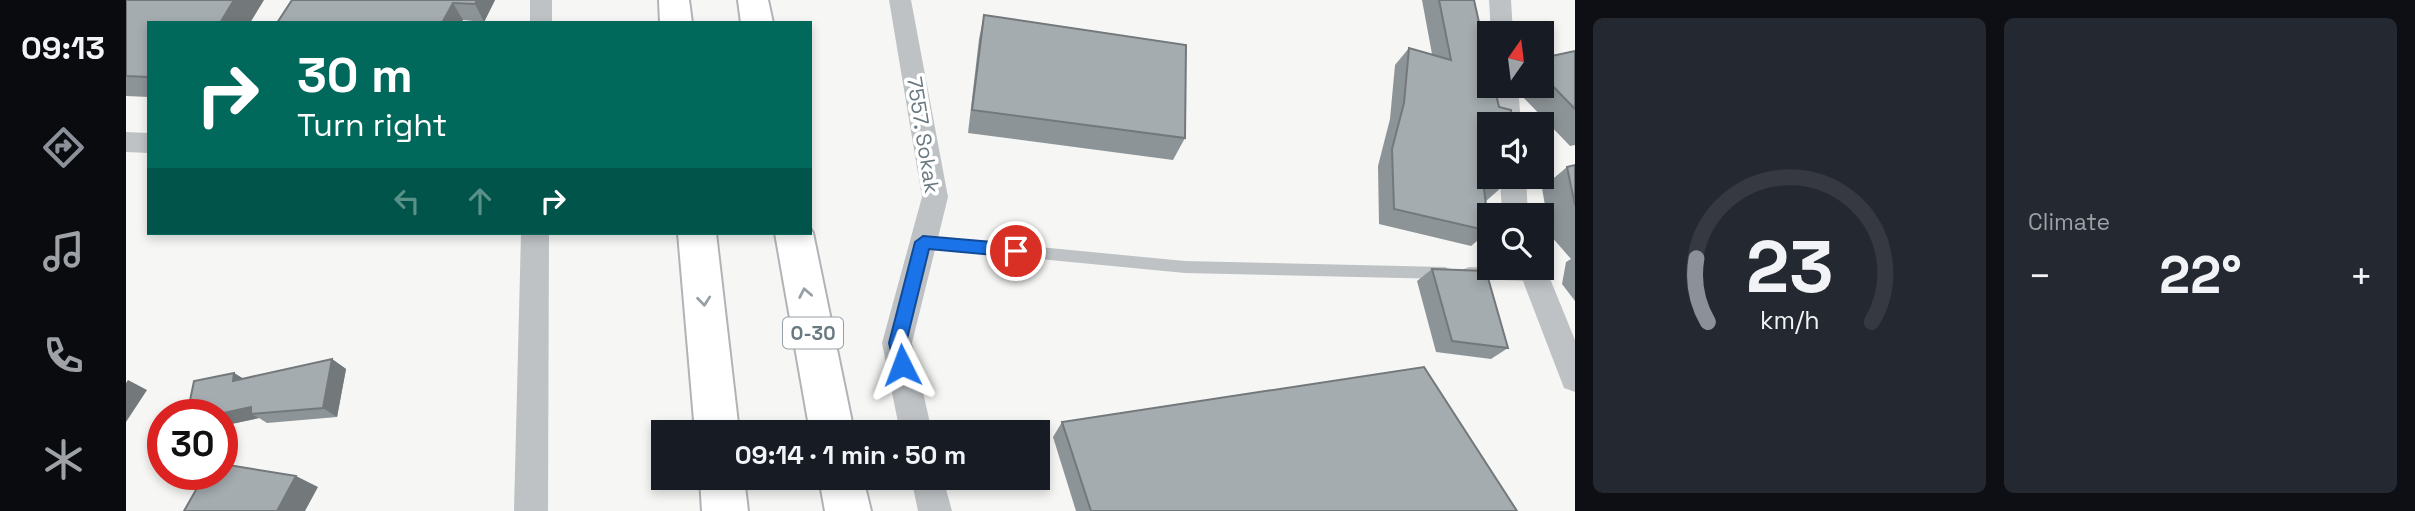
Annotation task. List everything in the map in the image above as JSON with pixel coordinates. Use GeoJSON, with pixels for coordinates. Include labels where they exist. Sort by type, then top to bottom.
{"type":"FeatureCollection","features":[{"type":"Feature","properties":{"kind":"highway"},"geometry":{"type":"LineString","coordinates":[[674,0],[677,21]]}},
{"type":"Feature","properties":{"kind":"highway"},"geometry":{"type":"LineString","coordinates":[[753,0],[757,21]]}},
{"type":"Feature","properties":{"kind":"highway"},"geometry":{"type":"LineString","coordinates":[[698,235],[717,420]]}},
{"type":"Feature","properties":{"kind":"highway","name":"O-30"},"geometry":{"type":"LineString","coordinates":[[794,235],[830,420]]}},
{"type":"Feature","properties":{"kind":"highway"},"geometry":{"type":"LineString","coordinates":[[723,490],[725,511]]}},
{"type":"Feature","properties":{"kind":"highway"},"geometry":{"type":"LineString","coordinates":[[844,490],[848,511]]}},
{"type":"Feature","properties":{"kind":"street"},"geometry":{"type":"LineString","coordinates":[[541,0],[541,21]]}},
{"type":"Feature","properties":{"kind":"street","name":"7557. Sokak"},"geometry":{"type":"LineString","coordinates":[[901,0],[935,197],[897,343],[913,420]]}},
{"type":"Feature","properties":{"kind":"street"},"geometry":{"type":"LineString","coordinates":[[1500,0],[1501,21]]}},
{"type":"Feature","properties":{"kind":"street"},"geometry":{"type":"LineString","coordinates":[[126,142],[147,143]]}},
{"type":"Feature","properties":{"kind":"street"},"geometry":{"type":"LineString","coordinates":[[531,511],[535,235]]}},
{"type":"Feature","properties":{"kind":"street"},"geometry":{"type":"LineString","coordinates":[[1537,280],[1575,378]]}},
{"type":"Feature","properties":{"kind":"street"},"geometry":{"type":"LineString","coordinates":[[929,490],[935,511]]}},
{"type":"Feature","properties":{"kind":"lane"},"geometry":{"type":"LineString","coordinates":[[923,242],[1185,267],[1477,270]]}},
{"type":"Feature","properties":{"kind":"building"},"geometry":{"type":"Polygon","coordinates":[[[126,0],[234,0],[221,21],[147,21],[147,77],[126,76],[126,0]]]}},
{"type":"Feature","properties":{"kind":"building"},"geometry":{"type":"Polygon","coordinates":[[[292,0],[477,0],[475,4],[453,3],[443,21],[278,21],[292,0]]]}},
{"type":"Feature","properties":{"kind":"building"},"geometry":{"type":"Polygon","coordinates":[[[1439,0],[1474,0],[1479,21],[1477,98],[1497,98],[1499,107],[1511,110],[1477,112],[1477,189],[1484,189],[1486,203],[1477,203],[1477,228],[1394,209],[1392,149],[1404,103],[1409,48],[1451,60],[1439,0]]]}},
{"type":"Feature","properties":{"kind":"building"},"geometry":{"type":"Polygon","coordinates":[[[984,15],[1186,45],[1185,138],[972,110],[984,15]]]}},
{"type":"Feature","properties":{"kind":"building"},"geometry":{"type":"Polygon","coordinates":[[[1575,51],[1575,109],[1554,87],[1554,55],[1575,51]]]}},
{"type":"Feature","properties":{"kind":"building"},"geometry":{"type":"Polygon","coordinates":[[[1575,165],[1575,205],[1567,167],[1575,165]]]}},
{"type":"Feature","properties":{"kind":"building"},"geometry":{"type":"Polygon","coordinates":[[[1432,269],[1477,271],[1477,280],[1489,280],[1508,348],[1452,341],[1432,269]]]}},
{"type":"Feature","properties":{"kind":"building"},"geometry":{"type":"Polygon","coordinates":[[[332,359],[323,408],[251,414],[251,407],[238,410],[238,399],[190,399],[194,381],[234,373],[233,381],[332,359]]]}},
{"type":"Feature","properties":{"kind":"building"},"geometry":{"type":"Polygon","coordinates":[[[1424,367],[1517,511],[1091,511],[1062,422],[1424,367]]]}},
{"type":"Feature","properties":{"kind":"building"},"geometry":{"type":"Polygon","coordinates":[[[238,467],[296,476],[277,511],[184,511],[196,490],[238,490],[238,467]]]}},
{"type":"Feature","properties":{"kind":"route"},"geometry":{"type":"LineString","coordinates":[[902,365],[897,343],[923,242],[1016,251]]}}]}
